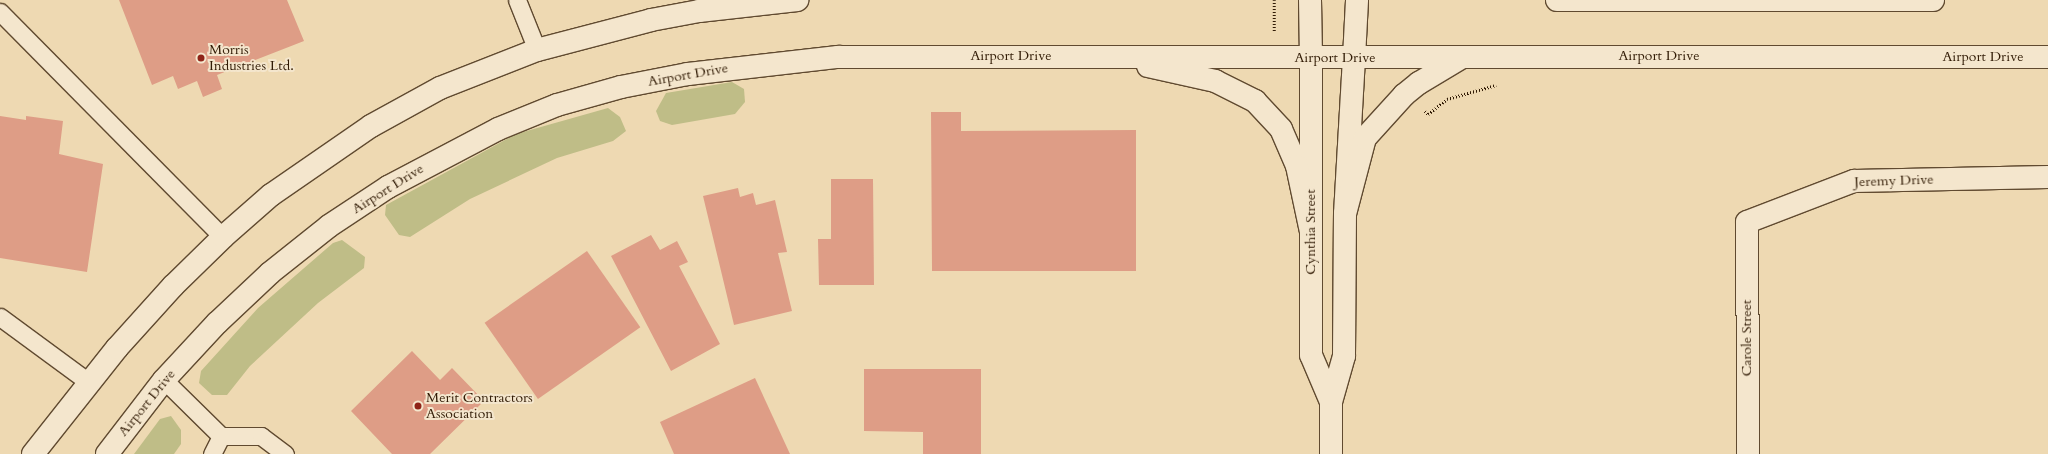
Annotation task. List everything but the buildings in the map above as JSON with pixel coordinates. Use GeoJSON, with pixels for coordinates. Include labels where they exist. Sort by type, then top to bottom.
{"type":"FeatureCollection","features":[{"type":"Feature","properties":{"kind":"main road"},"geometry":{"type":"LineString","coordinates":[[33,454],[90,383],[173,286],[223,237],[271,195],[371,126],[440,88],[538,50],[651,20],[699,11],[797,0]]}},
{"type":"Feature","properties":{"kind":"main road","name":"Cynthia Street"},"geometry":{"type":"LineString","coordinates":[[1310,0],[1310,355],[1330,402]]}},
{"type":"Feature","properties":{"kind":"main road","name":"Cynthia Street"},"geometry":{"type":"LineString","coordinates":[[1331,454],[1330,402],[1344,356],[1345,214],[1357,0]]}},
{"type":"Feature","properties":{"kind":"main road"},"geometry":{"type":"LineString","coordinates":[[1557,0],[1933,0]]}},
{"type":"Feature","properties":{"kind":"main road"},"geometry":{"type":"LineString","coordinates":[[1083,56],[1158,68],[1215,81],[1255,101],[1281,129],[1297,166],[1310,232]]}},
{"type":"Feature","properties":{"kind":"main road","name":"Airport Drive"},"geometry":{"type":"LineString","coordinates":[[106,454],[164,380],[217,323],[270,273],[329,226],[388,187],[439,158],[498,129],[558,105],[622,87],[688,74],[770,63],[846,57],[2048,57]]}},
{"type":"Feature","properties":{"kind":"main road"},"geometry":{"type":"LineString","coordinates":[[1345,214],[1365,138],[1409,91],[1463,57]]}},
{"type":"Feature","properties":{"kind":"main road","name":"Jeremy Drive"},"geometry":{"type":"LineString","coordinates":[[1747,222],[1854,181],[2048,177]]}},
{"type":"Feature","properties":{"kind":"main road","name":"Carole Street"},"geometry":{"type":"LineString","coordinates":[[1747,222],[1748,454]]}},
{"type":"Feature","properties":{"kind":"lane"},"geometry":{"type":"LineString","coordinates":[[517,0],[538,50]]}},
{"type":"Feature","properties":{"kind":"lane"},"geometry":{"type":"LineString","coordinates":[[0,12],[223,237]]}},
{"type":"Feature","properties":{"kind":"lane"},"geometry":{"type":"LineString","coordinates":[[0,317],[90,383]]}},
{"type":"Feature","properties":{"kind":"lane"},"geometry":{"type":"LineString","coordinates":[[164,380],[220,436],[261,436],[285,454]]}},
{"type":"Feature","properties":{"kind":"lane"},"geometry":{"type":"LineString","coordinates":[[212,454],[220,436]]}},
{"type":"Feature","properties":{"kind":"shaded area"},"geometry":{"type":"Polygon","coordinates":[[[732,82],[744,89],[745,102],[735,114],[672,125],[660,121],[656,111],[666,93],[732,82]]]}},
{"type":"Feature","properties":{"kind":"shaded area"},"geometry":{"type":"Polygon","coordinates":[[[608,108],[620,117],[626,131],[613,141],[557,158],[470,199],[410,237],[399,235],[385,215],[386,205],[516,134],[608,108]]]}},
{"type":"Feature","properties":{"kind":"shaded area"},"geometry":{"type":"Polygon","coordinates":[[[342,240],[365,257],[364,268],[318,303],[250,366],[227,395],[212,395],[199,383],[201,371],[258,308],[333,243],[342,240]]]}},
{"type":"Feature","properties":{"kind":"shaded area"},"geometry":{"type":"Polygon","coordinates":[[[171,416],[181,430],[181,444],[174,454],[134,454],[160,419],[171,416]]]}},
{"type":"Feature","properties":{"kind":"place","name":"Morris Industries Ltd."},"geometry":{"type":"Point","coordinates":[201,58]}},
{"type":"Feature","properties":{"kind":"place","name":"Merit Contractors Association"},"geometry":{"type":"Point","coordinates":[418,406]}}]}
